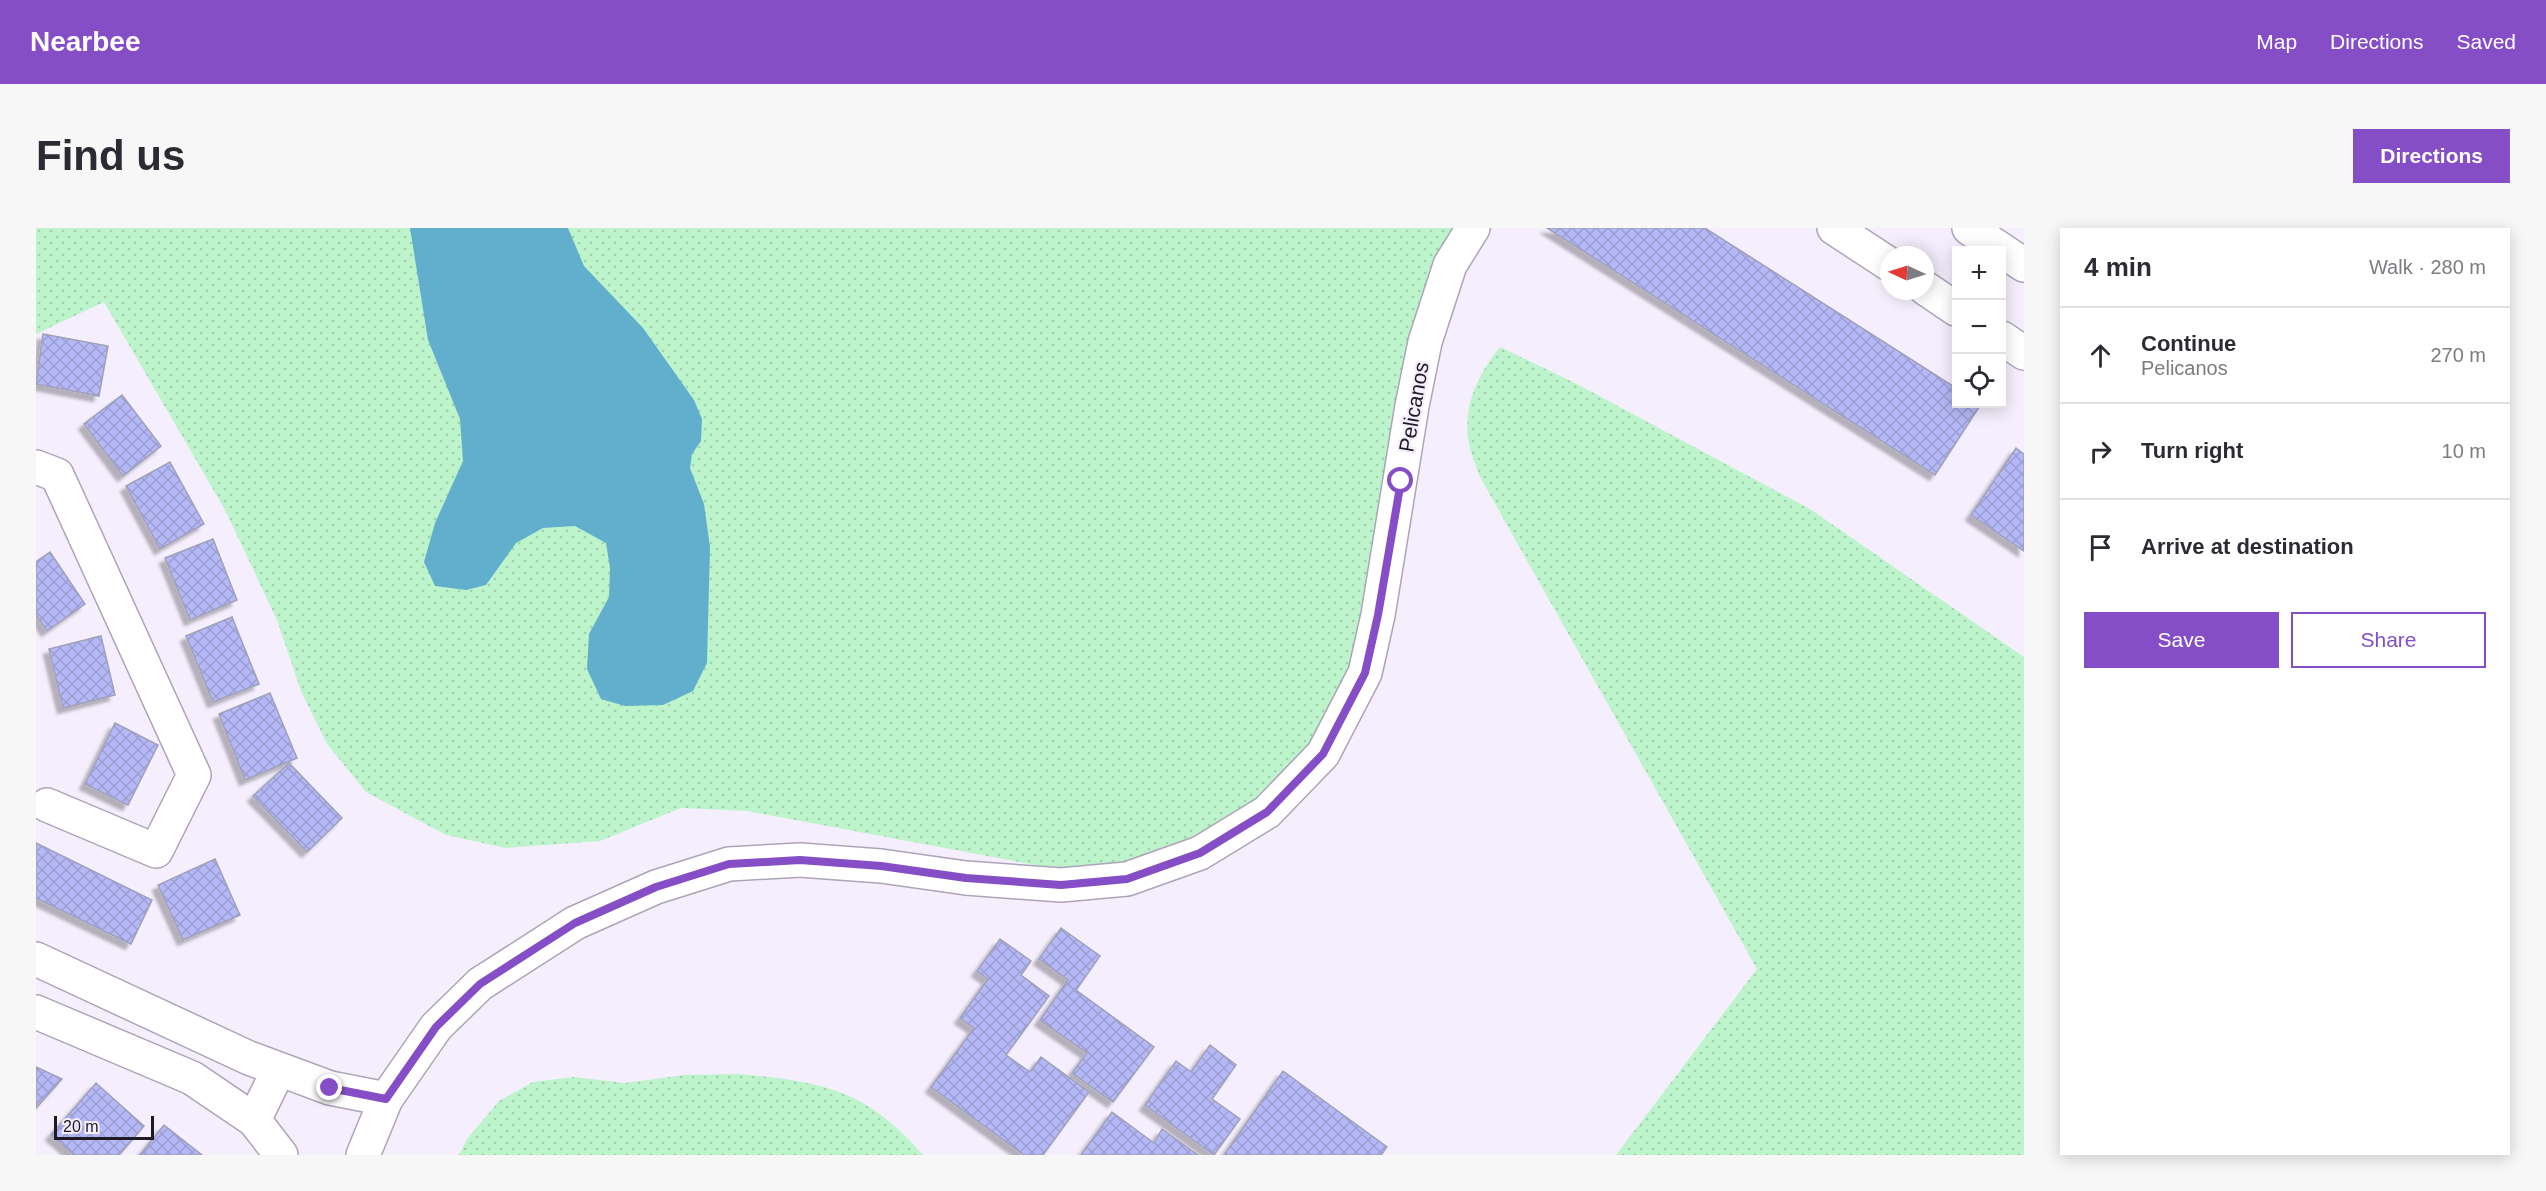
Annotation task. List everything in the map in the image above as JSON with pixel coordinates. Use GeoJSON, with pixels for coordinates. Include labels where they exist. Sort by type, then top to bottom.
{"type":"FeatureCollection","features":[{"type":"Feature","properties":{"kind":"street","name":"Pelicanos"},"geometry":{"type":"LineString","coordinates":[[363,1155],[386,1099],[436,1027],[480,984],[575,923],[666,884],[729,864],[800,860],[881,866],[966,878],[1061,885],[1127,879],[1200,853],[1267,812],[1323,754],[1365,673],[1378,615],[1412,405],[1425,342],[1450,265],[1473,228]]}},
{"type":"Feature","properties":{"kind":"street"},"geometry":{"type":"LineString","coordinates":[[1834,228],[1880,258]]}},
{"type":"Feature","properties":{"kind":"street"},"geometry":{"type":"LineString","coordinates":[[1969,228],[2024,265]]}},
{"type":"Feature","properties":{"kind":"street"},"geometry":{"type":"LineString","coordinates":[[1934,294],[1952,306]]}},
{"type":"Feature","properties":{"kind":"street"},"geometry":{"type":"LineString","coordinates":[[2006,341],[2024,353]]}},
{"type":"Feature","properties":{"kind":"street"},"geometry":{"type":"LineString","coordinates":[[36,467],[57,475],[194,775],[156,851],[47,805]]}},
{"type":"Feature","properties":{"kind":"street"},"geometry":{"type":"LineString","coordinates":[[36,959],[249,1058],[330,1088],[386,1099]]}},
{"type":"Feature","properties":{"kind":"street"},"geometry":{"type":"LineString","coordinates":[[36,1012],[192,1078],[254,1120],[281,1155]]}},
{"type":"Feature","properties":{"kind":"street"},"geometry":{"type":"LineString","coordinates":[[254,1120],[279,1069]]}},
{"type":"Feature","properties":{"kind":"green space"},"geometry":{"type":"Polygon","coordinates":[[[36,228],[1468,228],[1361,647],[1308,749],[1226,830],[1136,869],[1040,866],[747,811],[681,808],[600,841],[506,848],[446,835],[366,792],[327,744],[301,691],[277,620],[224,508],[104,302],[36,334],[36,228]]]}},
{"type":"Feature","properties":{"kind":"green space"},"geometry":{"type":"Polygon","coordinates":[[[1500,347],[1575,383],[1810,509],[2024,657],[2024,1155],[1616,1155],[1757,969],[1480,477],[1469,442],[1468,412],[1480,378],[1500,347]]]}},
{"type":"Feature","properties":{"kind":"green space"},"geometry":{"type":"Polygon","coordinates":[[[740,1074],[819,1086],[862,1102],[902,1133],[923,1155],[459,1155],[467,1139],[499,1101],[533,1082],[574,1077],[625,1083],[684,1075],[740,1074]]]}},
{"type":"Feature","properties":{"kind":"water"},"geometry":{"type":"Polygon","coordinates":[[[410,228],[568,228],[584,266],[643,328],[694,400],[702,419],[701,441],[692,454],[690,468],[704,504],[710,547],[707,663],[693,691],[663,705],[625,706],[601,699],[587,669],[589,634],[609,597],[610,568],[606,543],[575,526],[543,528],[516,543],[486,585],[466,590],[435,586],[424,562],[435,523],[463,461],[460,419],[428,340],[410,228]]]}},
{"type":"Feature","properties":{"kind":"building"},"geometry":{"type":"Polygon","coordinates":[[[1547,228],[1705,228],[1952,385],[1952,408],[1978,408],[1935,475],[1547,228]]]}},
{"type":"Feature","properties":{"kind":"building"},"geometry":{"type":"Polygon","coordinates":[[[43,334],[108,346],[99,396],[36,384],[43,334]]]}},
{"type":"Feature","properties":{"kind":"building"},"geometry":{"type":"Polygon","coordinates":[[[122,395],[161,446],[123,476],[84,424],[122,395]]]}},
{"type":"Feature","properties":{"kind":"building"},"geometry":{"type":"Polygon","coordinates":[[[2016,448],[2024,454],[2024,551],[1971,515],[2016,448]]]}},
{"type":"Feature","properties":{"kind":"building"},"geometry":{"type":"Polygon","coordinates":[[[170,462],[204,524],[160,549],[126,486],[170,462]]]}},
{"type":"Feature","properties":{"kind":"building"},"geometry":{"type":"Polygon","coordinates":[[[213,539],[237,600],[190,620],[165,558],[213,539]]]}},
{"type":"Feature","properties":{"kind":"building"},"geometry":{"type":"Polygon","coordinates":[[[50,552],[85,604],[47,631],[36,615],[36,562],[50,552]]]}},
{"type":"Feature","properties":{"kind":"building"},"geometry":{"type":"Polygon","coordinates":[[[232,617],[259,684],[213,702],[186,636],[232,617]]]}},
{"type":"Feature","properties":{"kind":"building"},"geometry":{"type":"Polygon","coordinates":[[[101,636],[115,695],[63,708],[49,649],[101,636]]]}},
{"type":"Feature","properties":{"kind":"building"},"geometry":{"type":"Polygon","coordinates":[[[270,693],[297,758],[245,780],[219,714],[270,693]]]}},
{"type":"Feature","properties":{"kind":"building"},"geometry":{"type":"Polygon","coordinates":[[[115,723],[158,745],[128,805],[85,784],[115,723]]]}},
{"type":"Feature","properties":{"kind":"building"},"geometry":{"type":"Polygon","coordinates":[[[289,763],[342,818],[307,852],[253,796],[289,763]]]}},
{"type":"Feature","properties":{"kind":"building"},"geometry":{"type":"Polygon","coordinates":[[[36,843],[152,900],[131,944],[36,898],[36,843]]]}},
{"type":"Feature","properties":{"kind":"building"},"geometry":{"type":"Polygon","coordinates":[[[215,859],[240,915],[183,940],[158,885],[215,859]]]}},
{"type":"Feature","properties":{"kind":"building"},"geometry":{"type":"Polygon","coordinates":[[[1061,928],[1100,956],[1076,990],[1154,1047],[1113,1102],[1072,1073],[1087,1053],[1040,1020],[1068,980],[1039,959],[1061,928]]]}},
{"type":"Feature","properties":{"kind":"building"},"geometry":{"type":"Polygon","coordinates":[[[1000,939],[1031,961],[1021,975],[1049,996],[1006,1055],[1030,1072],[1041,1057],[1089,1092],[1043,1155],[1024,1155],[931,1087],[974,1028],[960,1018],[988,979],[977,971],[1000,939]]]}},
{"type":"Feature","properties":{"kind":"building"},"geometry":{"type":"Polygon","coordinates":[[[1210,1045],[1236,1065],[1212,1099],[1240,1119],[1214,1155],[1145,1105],[1176,1061],[1191,1072],[1210,1045]]]}},
{"type":"Feature","properties":{"kind":"building"},"geometry":{"type":"Polygon","coordinates":[[[36,1067],[62,1079],[36,1108],[36,1067]]]}},
{"type":"Feature","properties":{"kind":"building"},"geometry":{"type":"Polygon","coordinates":[[[1283,1071],[1387,1147],[1381,1155],[1224,1155],[1283,1071]]]}},
{"type":"Feature","properties":{"kind":"building"},"geometry":{"type":"Polygon","coordinates":[[[96,1083],[144,1126],[119,1155],[74,1155],[51,1135],[96,1083]]]}},
{"type":"Feature","properties":{"kind":"building"},"geometry":{"type":"Polygon","coordinates":[[[1112,1112],[1154,1143],[1162,1129],[1198,1155],[1081,1155],[1112,1112]]]}},
{"type":"Feature","properties":{"kind":"building"},"geometry":{"type":"Polygon","coordinates":[[[164,1125],[202,1155],[140,1155],[164,1125]]]}},
{"type":"Feature","properties":{"kind":"route"},"geometry":{"type":"LineString","coordinates":[[330,1088],[386,1099],[436,1027],[480,984],[575,923],[656,887],[729,864],[800,860],[881,866],[966,878],[1061,885],[1127,879],[1200,853],[1267,812],[1323,754],[1365,673],[1378,615],[1401,481]]}}]}
